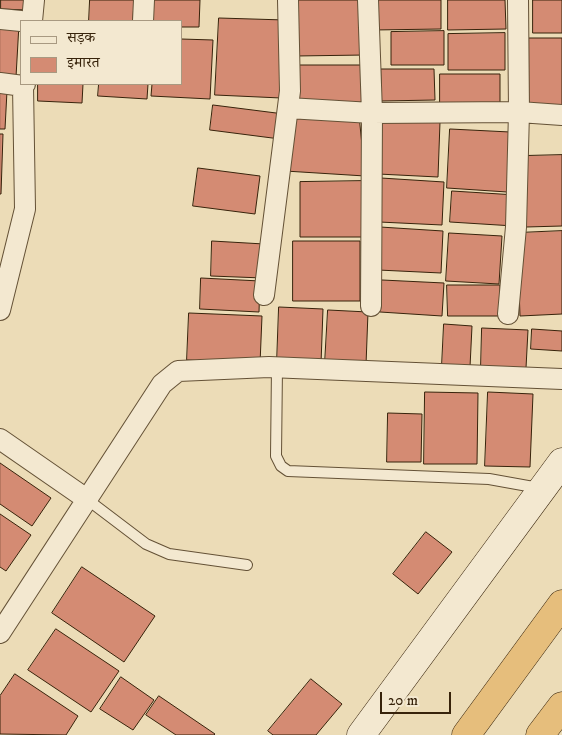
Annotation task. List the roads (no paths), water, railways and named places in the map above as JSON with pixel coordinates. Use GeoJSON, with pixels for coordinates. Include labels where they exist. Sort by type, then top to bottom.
{"type":"FeatureCollection","features":[{"type":"Feature","properties":{"kind":"highway"},"geometry":{"type":"LineString","coordinates":[[466,735],[562,604]]}},
{"type":"Feature","properties":{"kind":"highway"},"geometry":{"type":"LineString","coordinates":[[540,735],[562,706]]}},
{"type":"Feature","properties":{"kind":"main road"},"geometry":{"type":"LineString","coordinates":[[361,735],[562,462]]}},
{"type":"Feature","properties":{"kind":"street"},"geometry":{"type":"LineString","coordinates":[[32,20],[34,0]]}},
{"type":"Feature","properties":{"kind":"street"},"geometry":{"type":"LineString","coordinates":[[143,20],[144,0]]}},
{"type":"Feature","properties":{"kind":"street"},"geometry":{"type":"LineString","coordinates":[[264,295],[290,92],[288,0]]}},
{"type":"Feature","properties":{"kind":"street"},"geometry":{"type":"LineString","coordinates":[[368,0],[372,113],[371,306]]}},
{"type":"Feature","properties":{"kind":"street"},"geometry":{"type":"LineString","coordinates":[[508,314],[516,228],[519,112],[518,0]]}},
{"type":"Feature","properties":{"kind":"street"},"geometry":{"type":"LineString","coordinates":[[0,19],[20,21]]}},
{"type":"Feature","properties":{"kind":"street"},"geometry":{"type":"LineString","coordinates":[[0,83],[20,85]]}},
{"type":"Feature","properties":{"kind":"street"},"geometry":{"type":"LineString","coordinates":[[0,310],[25,209],[24,85]]}},
{"type":"Feature","properties":{"kind":"street"},"geometry":{"type":"LineString","coordinates":[[288,108],[372,113],[519,112],[562,115]]}},
{"type":"Feature","properties":{"kind":"street"},"geometry":{"type":"LineString","coordinates":[[0,632],[162,384],[178,371],[277,367],[562,379]]}},
{"type":"Feature","properties":{"kind":"street"},"geometry":{"type":"LineString","coordinates":[[0,439],[88,500]]}},
{"type":"Feature","properties":{"kind":"lane"},"geometry":{"type":"LineString","coordinates":[[277,367],[276,456],[282,466],[288,471],[489,479],[542,489]]}},
{"type":"Feature","properties":{"kind":"lane"},"geometry":{"type":"LineString","coordinates":[[88,500],[146,544],[169,554],[247,565]]}}]}
